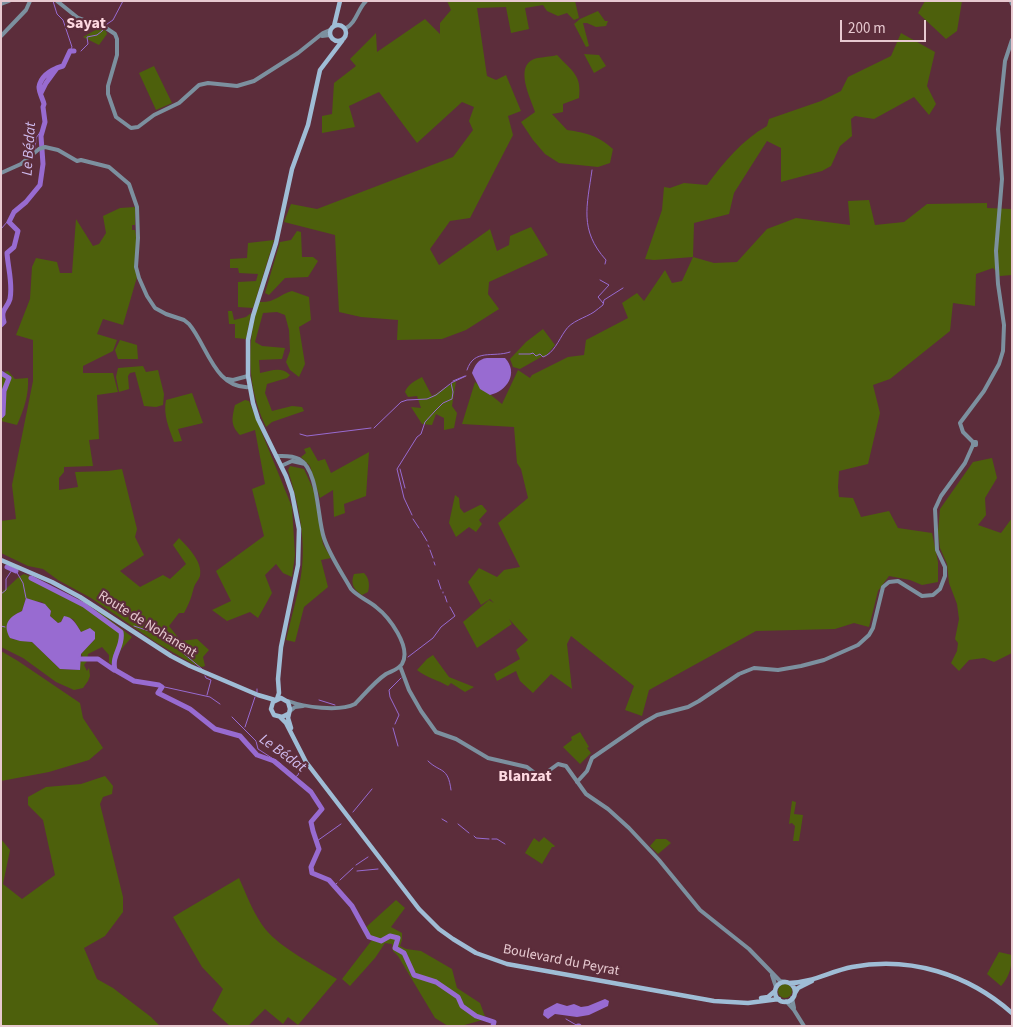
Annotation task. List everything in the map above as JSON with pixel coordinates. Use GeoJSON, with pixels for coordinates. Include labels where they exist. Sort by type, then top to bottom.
{"type":"FeatureCollection","features":[{"type":"Feature","properties":{"kind":"main road"},"geometry":{"type":"LineString","coordinates":[[333,52],[335,43],[330,32],[336,25],[340,1]]}},
{"type":"Feature","properties":{"kind":"main road"},"geometry":{"type":"LineString","coordinates":[[279,665],[280,679],[289,704],[289,712],[280,717],[273,713],[271,707],[280,692],[279,665],[281,647],[296,581],[299,548],[296,511],[292,493],[281,466],[258,419],[248,376],[248,340],[253,316],[276,243],[292,169],[308,125],[317,79],[322,66],[346,36],[346,29],[336,25]]}},
{"type":"Feature","properties":{"kind":"main road"},"geometry":{"type":"LineString","coordinates":[[333,40],[342,41]]}},
{"type":"Feature","properties":{"kind":"main road","name":"Route de Nohanent"},"geometry":{"type":"LineString","coordinates":[[1,560],[56,584],[93,604],[180,661],[258,695],[276,699]]}},
{"type":"Feature","properties":{"kind":"main road","name":"Route de Nohanent"},"geometry":{"type":"LineString","coordinates":[[258,695],[271,707]]}},
{"type":"Feature","properties":{"kind":"main road"},"geometry":{"type":"LineString","coordinates":[[276,699],[286,700]]}},
{"type":"Feature","properties":{"kind":"main road","name":"Boulevard du Peyrat"},"geometry":{"type":"LineString","coordinates":[[289,712],[292,729],[316,776]]}},
{"type":"Feature","properties":{"kind":"main road","name":"Boulevard du Peyrat"},"geometry":{"type":"LineString","coordinates":[[280,717],[285,721],[302,756],[316,776],[419,909],[440,930],[465,947],[488,958],[523,968],[714,1001],[732,1002]]}},
{"type":"Feature","properties":{"kind":"main road"},"geometry":{"type":"LineString","coordinates":[[732,1002],[768,996],[780,983],[799,982],[851,967],[907,965],[925,968],[968,982],[986,992],[1012,1012]]}},
{"type":"Feature","properties":{"kind":"main road"},"geometry":{"type":"LineString","coordinates":[[732,1002],[779,999],[786,1001],[792,998],[798,988],[829,974]]}},
{"type":"Feature","properties":{"kind":"main road"},"geometry":{"type":"LineString","coordinates":[[787,982],[794,987],[795,993]]}},
{"type":"Feature","properties":{"kind":"main road"},"geometry":{"type":"LineString","coordinates":[[776,989],[779,999]]}},
{"type":"Feature","properties":{"kind":"street"},"geometry":{"type":"LineString","coordinates":[[1,4],[9,1]]}},
{"type":"Feature","properties":{"kind":"street"},"geometry":{"type":"LineString","coordinates":[[1,36],[26,10],[30,1]]}},
{"type":"Feature","properties":{"kind":"street"},"geometry":{"type":"LineString","coordinates":[[57,1],[78,18],[108,28],[114,32],[117,39],[117,59],[108,86],[109,98],[114,114],[118,119],[126,126],[133,128],[138,127],[154,115],[179,103],[199,86],[208,83],[237,86],[250,83],[281,64],[324,33],[330,32]]}},
{"type":"Feature","properties":{"kind":"street"},"geometry":{"type":"LineString","coordinates":[[346,29],[354,22],[359,10],[366,1]]}},
{"type":"Feature","properties":{"kind":"street"},"geometry":{"type":"LineString","coordinates":[[577,782],[587,771],[592,758],[643,723],[657,715],[688,707],[700,701],[739,674],[754,668],[778,670],[801,666],[824,660],[858,645],[869,635],[873,628],[881,592],[884,585],[889,582],[898,581],[922,596],[927,597],[937,593],[942,586],[945,567],[937,550],[935,509],[941,496],[965,464],[973,444],[961,428],[961,421],[981,396],[995,371],[1003,351],[1004,325],[998,284],[996,251],[1002,174],[998,125],[1005,61],[1012,40]]}},
{"type":"Feature","properties":{"kind":"street"},"geometry":{"type":"LineString","coordinates":[[1,173],[25,162],[42,149],[51,148],[72,159],[109,167],[129,184],[137,207],[137,272],[147,296],[152,304],[161,311],[184,320],[189,324],[224,379],[238,386],[250,387]]}},
{"type":"Feature","properties":{"kind":"street"},"geometry":{"type":"LineString","coordinates":[[224,379],[233,380],[248,376]]}},
{"type":"Feature","properties":{"kind":"street"},"geometry":{"type":"LineString","coordinates":[[276,456],[296,457],[305,464],[316,492],[322,532],[326,543],[351,589],[378,608],[399,634],[404,647],[404,655],[400,666],[381,678],[355,704],[338,708],[295,707],[289,712]]}},
{"type":"Feature","properties":{"kind":"street"},"geometry":{"type":"LineString","coordinates":[[281,466],[292,461],[305,464]]}},
{"type":"Feature","properties":{"kind":"street"},"geometry":{"type":"LineString","coordinates":[[400,666],[417,704],[434,731],[456,739],[488,758],[531,768],[540,777],[555,766],[561,764],[566,766],[586,794],[608,809],[635,834],[700,910],[749,949],[771,973],[780,980],[787,982]]}},
{"type":"Feature","properties":{"kind":"street"},"geometry":{"type":"LineString","coordinates":[[286,700],[305,706]]}},
{"type":"Feature","properties":{"kind":"street"},"geometry":{"type":"LineString","coordinates":[[771,973],[776,989]]}},
{"type":"Feature","properties":{"kind":"street"},"geometry":{"type":"LineString","coordinates":[[792,998],[794,1010]]}},
{"type":"Feature","properties":{"kind":"street"},"geometry":{"type":"LineString","coordinates":[[786,1001],[804,1026]]}},
{"type":"Feature","properties":{"kind":"green space"},"geometry":{"type":"Polygon","coordinates":[[[447,1],[575,1],[579,18],[574,20],[567,13],[558,16],[547,11],[543,5],[525,8],[529,29],[511,33],[506,7],[477,8],[487,76],[496,80],[506,75],[521,111],[508,116],[513,135],[470,218],[450,221],[430,249],[439,265],[490,229],[497,251],[509,245],[510,236],[531,227],[548,255],[489,282],[488,294],[499,309],[466,330],[442,339],[397,340],[398,320],[361,317],[339,312],[335,235],[284,222],[291,204],[317,209],[453,157],[473,130],[469,121],[474,107],[462,102],[417,143],[379,92],[349,106],[355,127],[322,133],[322,116],[332,114],[334,83],[356,66],[350,59],[376,33],[377,52],[425,19],[440,34],[440,23],[451,10],[447,1]]]}},
{"type":"Feature","properties":{"kind":"green space"},"geometry":{"type":"Polygon","coordinates":[[[925,1],[962,1],[957,31],[946,39],[918,13],[925,1]]]}},
{"type":"Feature","properties":{"kind":"green space"},"geometry":{"type":"Polygon","coordinates":[[[598,11],[605,21],[608,21],[606,26],[596,27],[583,23],[589,46],[586,47],[574,24],[580,19],[598,11]]]}},
{"type":"Feature","properties":{"kind":"green space"},"geometry":{"type":"Polygon","coordinates":[[[99,28],[106,31],[107,34],[99,45],[83,37],[99,28]]]}},
{"type":"Feature","properties":{"kind":"green space"},"geometry":{"type":"Polygon","coordinates":[[[901,33],[935,52],[927,86],[936,104],[929,115],[914,97],[874,119],[855,116],[851,119],[852,136],[840,146],[831,166],[822,171],[781,182],[781,148],[767,141],[734,193],[729,214],[694,223],[693,257],[645,259],[662,210],[664,187],[670,188],[684,183],[707,185],[734,152],[749,138],[767,126],[769,119],[821,101],[841,91],[848,77],[891,56],[901,33]]]}},
{"type":"Feature","properties":{"kind":"green space"},"geometry":{"type":"Polygon","coordinates":[[[584,54],[599,55],[606,66],[594,73],[584,54]]]}},
{"type":"Feature","properties":{"kind":"green space"},"geometry":{"type":"Polygon","coordinates":[[[557,55],[575,74],[580,90],[579,98],[563,104],[563,112],[552,114],[567,130],[592,135],[613,149],[610,163],[598,167],[559,163],[545,154],[521,122],[535,112],[524,76],[528,63],[534,59],[557,55]]]}},
{"type":"Feature","properties":{"kind":"green space"},"geometry":{"type":"Polygon","coordinates":[[[154,66],[172,103],[156,110],[139,73],[154,66]]]}},
{"type":"Feature","properties":{"kind":"green space"},"geometry":{"type":"Polygon","coordinates":[[[869,200],[875,225],[904,222],[927,204],[987,203],[987,208],[1012,209],[1012,275],[1000,276],[993,268],[976,274],[975,306],[953,303],[950,331],[890,379],[873,385],[880,413],[868,464],[839,471],[839,497],[853,498],[861,517],[889,511],[898,528],[932,533],[938,562],[938,582],[922,585],[910,580],[889,576],[878,591],[869,627],[854,623],[835,629],[756,631],[649,690],[642,716],[625,710],[634,686],[571,636],[567,644],[572,689],[551,674],[533,693],[520,681],[516,671],[497,681],[494,674],[520,659],[516,650],[528,640],[509,619],[512,624],[477,648],[463,622],[489,600],[494,603],[490,599],[481,605],[468,582],[479,568],[497,577],[504,570],[520,567],[498,523],[528,498],[521,469],[517,463],[514,427],[462,424],[475,382],[502,404],[518,370],[530,378],[532,375],[568,357],[584,355],[586,340],[628,318],[622,303],[637,293],[644,301],[665,270],[672,283],[682,281],[693,257],[714,263],[737,262],[767,229],[796,218],[850,225],[848,201],[869,200]]]}},
{"type":"Feature","properties":{"kind":"green space"},"geometry":{"type":"Polygon","coordinates":[[[135,207],[135,225],[132,225],[132,230],[135,230],[137,241],[135,267],[137,277],[123,325],[103,319],[97,334],[117,340],[113,351],[83,366],[83,373],[113,373],[118,392],[97,395],[99,439],[89,440],[93,466],[64,467],[64,472],[59,478],[59,490],[78,487],[75,472],[122,469],[137,529],[135,537],[144,555],[120,571],[140,587],[163,575],[170,579],[186,564],[173,545],[179,538],[190,550],[199,565],[200,576],[184,613],[179,613],[169,626],[181,641],[197,639],[209,650],[203,657],[205,666],[202,667],[193,664],[157,643],[91,598],[58,580],[43,569],[28,566],[1,553],[1,521],[16,519],[12,485],[33,381],[33,340],[16,335],[30,299],[32,267],[36,258],[57,262],[60,273],[72,273],[76,219],[93,246],[99,244],[106,233],[103,216],[120,208],[135,207]]]}},
{"type":"Feature","properties":{"kind":"green space"},"geometry":{"type":"Polygon","coordinates":[[[297,231],[301,232],[302,257],[313,257],[318,261],[308,277],[285,278],[269,295],[265,293],[280,242],[291,240],[297,231]]]}},
{"type":"Feature","properties":{"kind":"green space"},"geometry":{"type":"Polygon","coordinates":[[[274,240],[253,308],[238,307],[238,282],[256,281],[258,274],[239,273],[238,268],[230,268],[230,259],[247,258],[248,243],[274,240]]]}},
{"type":"Feature","properties":{"kind":"green space"},"geometry":{"type":"Polygon","coordinates":[[[292,291],[309,297],[311,320],[299,327],[305,364],[299,377],[290,370],[286,362],[290,351],[289,330],[285,315],[277,312],[263,313],[255,342],[262,346],[285,348],[282,359],[259,360],[260,373],[279,370],[290,375],[287,378],[267,384],[265,393],[272,411],[292,406],[302,407],[304,411],[272,422],[266,427],[255,397],[252,381],[250,349],[252,333],[259,302],[273,300],[292,291]]]}},
{"type":"Feature","properties":{"kind":"green space"},"geometry":{"type":"Polygon","coordinates":[[[228,311],[232,311],[234,320],[246,317],[251,313],[246,339],[235,338],[235,324],[229,324],[228,311]]]}},
{"type":"Feature","properties":{"kind":"green space"},"geometry":{"type":"Polygon","coordinates":[[[543,329],[555,345],[545,357],[543,356],[520,369],[513,367],[510,359],[526,342],[543,329]]]}},
{"type":"Feature","properties":{"kind":"green space"},"geometry":{"type":"Polygon","coordinates":[[[120,340],[137,345],[138,359],[118,359],[115,350],[120,340]]]}},
{"type":"Feature","properties":{"kind":"green space"},"geometry":{"type":"Polygon","coordinates":[[[143,366],[146,372],[158,370],[164,394],[163,405],[156,407],[144,406],[135,372],[130,373],[128,376],[129,389],[119,392],[116,377],[118,368],[143,366]]]}},
{"type":"Feature","properties":{"kind":"green space"},"geometry":{"type":"Polygon","coordinates":[[[8,371],[15,379],[28,378],[26,402],[17,425],[1,421],[1,373],[8,371]]]}},
{"type":"Feature","properties":{"kind":"green space"},"geometry":{"type":"Polygon","coordinates":[[[422,377],[432,396],[456,381],[452,406],[457,413],[454,428],[444,430],[444,418],[436,414],[432,425],[422,424],[411,407],[421,408],[417,396],[408,397],[405,392],[406,389],[422,377]]]}},
{"type":"Feature","properties":{"kind":"green space"},"geometry":{"type":"Polygon","coordinates":[[[192,393],[203,423],[178,429],[182,441],[174,442],[168,427],[166,400],[192,393]]]}},
{"type":"Feature","properties":{"kind":"green space"},"geometry":{"type":"Polygon","coordinates":[[[245,400],[249,401],[292,507],[295,555],[292,577],[283,573],[276,564],[265,575],[272,593],[258,618],[250,612],[227,621],[212,610],[231,601],[216,571],[264,536],[252,489],[265,484],[255,430],[240,435],[233,421],[235,405],[245,400]]]}},
{"type":"Feature","properties":{"kind":"green space"},"geometry":{"type":"Polygon","coordinates":[[[310,447],[318,461],[325,459],[331,473],[369,452],[366,496],[344,504],[345,513],[334,517],[333,490],[320,498],[310,466],[301,457],[306,453],[304,449],[310,447]]]}},
{"type":"Feature","properties":{"kind":"green space"},"geometry":{"type":"Polygon","coordinates":[[[992,458],[997,478],[985,498],[986,515],[978,525],[1001,533],[1012,518],[1012,653],[994,662],[984,658],[969,660],[959,671],[951,663],[957,651],[958,643],[955,639],[959,619],[957,604],[949,583],[947,564],[940,548],[938,532],[940,509],[973,462],[992,458]]]}},
{"type":"Feature","properties":{"kind":"green space"},"geometry":{"type":"Polygon","coordinates":[[[290,466],[304,469],[314,491],[323,544],[331,558],[321,560],[328,587],[304,607],[295,642],[286,640],[302,572],[303,543],[296,499],[288,470],[290,466]]]}},
{"type":"Feature","properties":{"kind":"green space"},"geometry":{"type":"Polygon","coordinates":[[[455,495],[459,498],[460,508],[464,513],[480,505],[487,511],[479,520],[482,524],[476,532],[469,527],[456,537],[449,523],[455,495]]]}},
{"type":"Feature","properties":{"kind":"green space"},"geometry":{"type":"Polygon","coordinates":[[[364,573],[368,579],[369,587],[368,592],[362,595],[355,589],[352,581],[354,574],[364,573]]]}},
{"type":"Feature","properties":{"kind":"green space"},"geometry":{"type":"Polygon","coordinates":[[[24,574],[40,580],[65,595],[90,606],[92,612],[100,612],[132,637],[120,652],[115,663],[112,661],[112,664],[109,663],[109,655],[102,647],[88,654],[84,665],[87,671],[89,668],[90,676],[83,688],[74,690],[56,682],[23,658],[1,647],[1,592],[24,574]],[[26,598],[22,611],[8,622],[12,639],[32,642],[60,669],[80,670],[80,662],[85,660],[81,654],[95,639],[81,632],[73,619],[63,618],[58,623],[50,616],[51,611],[42,602],[26,598]]]}},
{"type":"Feature","properties":{"kind":"green space"},"geometry":{"type":"Polygon","coordinates":[[[1,651],[80,703],[83,718],[103,748],[89,760],[49,772],[1,781],[1,651]]]}},
{"type":"Feature","properties":{"kind":"green space"},"geometry":{"type":"Polygon","coordinates":[[[433,655],[449,677],[474,687],[465,692],[451,683],[448,686],[417,670],[433,655]]]}},
{"type":"Feature","properties":{"kind":"green space"},"geometry":{"type":"Polygon","coordinates":[[[580,732],[591,753],[580,764],[563,747],[572,740],[571,737],[580,732]]]}},
{"type":"Feature","properties":{"kind":"green space"},"geometry":{"type":"Polygon","coordinates":[[[105,776],[113,786],[112,794],[103,797],[100,804],[123,897],[123,912],[105,936],[84,948],[97,979],[113,988],[160,1026],[1,1026],[1,839],[10,850],[3,884],[22,899],[55,875],[43,820],[28,805],[28,797],[46,787],[81,784],[105,776]]]}},
{"type":"Feature","properties":{"kind":"green space"},"geometry":{"type":"Polygon","coordinates":[[[792,801],[796,802],[794,814],[803,815],[799,841],[793,841],[795,826],[792,823],[789,824],[792,801]]]}},
{"type":"Feature","properties":{"kind":"green space"},"geometry":{"type":"Polygon","coordinates":[[[544,837],[555,846],[552,847],[542,864],[525,853],[534,838],[539,842],[544,837]]]}},
{"type":"Feature","properties":{"kind":"green space"},"geometry":{"type":"Polygon","coordinates":[[[656,839],[666,839],[671,843],[658,854],[650,846],[656,839]]]}},
{"type":"Feature","properties":{"kind":"green space"},"geometry":{"type":"Polygon","coordinates":[[[239,878],[258,918],[272,937],[337,979],[298,1025],[288,1017],[283,1024],[265,1009],[248,1026],[230,1026],[212,1010],[223,989],[202,967],[173,917],[239,878]]]}},
{"type":"Feature","properties":{"kind":"green space"},"geometry":{"type":"Polygon","coordinates":[[[396,900],[405,908],[391,927],[402,933],[400,946],[406,949],[421,951],[452,969],[457,988],[480,1003],[486,1019],[461,1026],[448,1026],[435,1018],[398,956],[393,951],[392,944],[385,943],[375,958],[350,986],[342,979],[372,940],[365,936],[364,929],[396,900]]]}},
{"type":"Feature","properties":{"kind":"green space"},"geometry":{"type":"Polygon","coordinates":[[[999,952],[1012,955],[1010,972],[1001,986],[987,974],[999,952]]]}},
{"type":"Feature","properties":{"kind":"green space"},"geometry":{"type":"Polygon","coordinates":[[[782,984],[788,984],[792,991],[788,998],[782,998],[778,994],[778,988],[782,984]]]}},
{"type":"Feature","properties":{"kind":"shaded area"},"geometry":{"type":"Polygon","coordinates":[[[487,358],[505,358],[511,370],[509,381],[506,385],[501,390],[490,395],[480,389],[472,373],[477,363],[487,358]]]}},
{"type":"Feature","properties":{"kind":"shaded area"},"geometry":{"type":"Polygon","coordinates":[[[26,598],[45,604],[51,611],[50,616],[58,623],[61,622],[64,616],[74,621],[81,632],[90,628],[95,632],[95,639],[81,654],[80,670],[60,669],[32,642],[10,638],[7,629],[8,622],[10,618],[22,611],[26,598]]]}},
{"type":"Feature","properties":{"kind":"shaded area"},"geometry":{"type":"Polygon","coordinates":[[[605,999],[609,1001],[608,1006],[589,1015],[577,1017],[555,1014],[548,1019],[543,1015],[544,1010],[557,1003],[567,1006],[574,1004],[581,1007],[605,999]]]}},
{"type":"Feature","properties":{"kind":"waterway"},"geometry":{"type":"LineString","coordinates":[[53,1],[57,14],[63,20],[72,47],[70,51]]}},
{"type":"Feature","properties":{"kind":"waterway"},"geometry":{"type":"LineString","coordinates":[[81,51],[88,44],[87,37],[97,35],[113,20],[123,1]]}},
{"type":"Feature","properties":{"kind":"waterway","name":"Le Bédat"},"geometry":{"type":"LineString","coordinates":[[9,222],[14,212],[26,202],[40,185],[43,164],[41,136],[45,122],[44,104],[39,89],[40,83],[48,73],[63,66],[70,51],[74,51]]}},
{"type":"Feature","properties":{"kind":"waterway","name":"Le Bédat"},"geometry":{"type":"LineString","coordinates":[[41,93],[57,68]]}},
{"type":"Feature","properties":{"kind":"waterway"},"geometry":{"type":"LineString","coordinates":[[35,151],[36,138],[41,131]]}},
{"type":"Feature","properties":{"kind":"waterway"},"geometry":{"type":"LineString","coordinates":[[592,170],[587,206],[588,228],[597,249],[606,260],[605,264]]}},
{"type":"Feature","properties":{"kind":"waterway"},"geometry":{"type":"LineString","coordinates":[[1,229],[8,221]]}},
{"type":"Feature","properties":{"kind":"waterway","name":"Le Bédat"},"geometry":{"type":"LineString","coordinates":[[1,325],[4,322],[3,312],[9,302],[11,293],[7,253],[14,247],[18,231],[10,223]]}},
{"type":"Feature","properties":{"kind":"waterway"},"geometry":{"type":"LineString","coordinates":[[600,280],[609,285],[598,297],[603,303]]}},
{"type":"Feature","properties":{"kind":"waterway"},"geometry":{"type":"LineString","coordinates":[[519,354],[533,353],[536,356],[540,354],[543,357],[547,355],[553,350],[571,325],[594,312],[603,305],[604,300],[623,288]]}},
{"type":"Feature","properties":{"kind":"waterway"},"geometry":{"type":"LineString","coordinates":[[467,370],[470,363],[479,356],[510,352]]}},
{"type":"Feature","properties":{"kind":"waterway","name":"Le Bédat"},"geometry":{"type":"LineString","coordinates":[[1,373],[9,378],[4,391],[3,414],[1,416]]}},
{"type":"Feature","properties":{"kind":"waterway"},"geometry":{"type":"LineString","coordinates":[[453,381],[465,376]]}},
{"type":"Feature","properties":{"kind":"waterway"},"geometry":{"type":"LineString","coordinates":[[412,515],[404,498],[397,469],[417,437],[421,434],[425,422],[443,403],[452,399],[451,383],[466,376]]}},
{"type":"Feature","properties":{"kind":"waterway"},"geometry":{"type":"LineString","coordinates":[[374,428],[401,402],[427,399],[436,395],[450,384]]}},
{"type":"Feature","properties":{"kind":"waterway"},"geometry":{"type":"LineString","coordinates":[[300,434],[307,436],[371,428]]}},
{"type":"Feature","properties":{"kind":"waterway"},"geometry":{"type":"LineString","coordinates":[[400,469],[405,488]]}},
{"type":"Feature","properties":{"kind":"waterway"},"geometry":{"type":"LineString","coordinates":[[413,519],[419,528]]}},
{"type":"Feature","properties":{"kind":"waterway"},"geometry":{"type":"LineString","coordinates":[[421,531],[427,541]]}},
{"type":"Feature","properties":{"kind":"waterway"},"geometry":{"type":"LineString","coordinates":[[430,550],[433,558]]}},
{"type":"Feature","properties":{"kind":"waterway","name":"Le Bédat"},"geometry":{"type":"LineString","coordinates":[[7,567],[16,571]]}},
{"type":"Feature","properties":{"kind":"waterway"},"geometry":{"type":"LineString","coordinates":[[1,594],[6,590],[6,579],[12,570]]}},
{"type":"Feature","properties":{"kind":"waterway"},"geometry":{"type":"LineString","coordinates":[[16,571],[23,583],[26,598]]}},
{"type":"Feature","properties":{"kind":"waterway","name":"Le Bédat"},"geometry":{"type":"LineString","coordinates":[[31,578],[84,605],[121,632],[121,642],[114,665],[115,670],[134,681],[159,685],[162,687],[158,693],[190,709],[215,729],[240,736],[257,755],[274,761],[311,792],[322,809],[311,822],[319,849],[311,867],[312,873],[329,880],[352,906],[369,937],[381,941],[390,936],[398,938],[395,948],[404,953],[414,975],[436,982],[458,997],[462,1006],[476,1016],[494,1022],[493,1026]]}},
{"type":"Feature","properties":{"kind":"waterway"},"geometry":{"type":"LineString","coordinates":[[438,580],[441,589]]}},
{"type":"Feature","properties":{"kind":"waterway"},"geometry":{"type":"LineString","coordinates":[[445,596],[447,602]]}},
{"type":"Feature","properties":{"kind":"waterway"},"geometry":{"type":"LineString","coordinates":[[408,657],[433,638],[441,627],[455,616],[450,607]]}},
{"type":"Feature","properties":{"kind":"waterway"},"geometry":{"type":"LineString","coordinates":[[1,626],[5,627]]}},
{"type":"Feature","properties":{"kind":"waterway"},"geometry":{"type":"LineString","coordinates":[[134,626],[167,640]]}},
{"type":"Feature","properties":{"kind":"waterway"},"geometry":{"type":"LineString","coordinates":[[169,641],[202,669]]}},
{"type":"Feature","properties":{"kind":"waterway"},"geometry":{"type":"LineString","coordinates":[[81,659],[98,659],[114,670]]}},
{"type":"Feature","properties":{"kind":"waterway"},"geometry":{"type":"LineString","coordinates":[[205,676],[211,680],[207,695]]}},
{"type":"Feature","properties":{"kind":"waterway"},"geometry":{"type":"LineString","coordinates":[[395,724],[399,715],[390,697],[389,690],[401,678]]}},
{"type":"Feature","properties":{"kind":"waterway"},"geometry":{"type":"LineString","coordinates":[[160,686],[210,697],[220,704]]}},
{"type":"Feature","properties":{"kind":"waterway"},"geometry":{"type":"LineString","coordinates":[[245,727],[255,697]]}},
{"type":"Feature","properties":{"kind":"waterway"},"geometry":{"type":"LineString","coordinates":[[319,700],[335,705]]}},
{"type":"Feature","properties":{"kind":"waterway"},"geometry":{"type":"LineString","coordinates":[[232,717],[256,741],[258,749],[281,764]]}},
{"type":"Feature","properties":{"kind":"waterway"},"geometry":{"type":"LineString","coordinates":[[393,728],[398,746]]}},
{"type":"Feature","properties":{"kind":"waterway"},"geometry":{"type":"LineString","coordinates":[[428,761],[446,773],[451,790]]}},
{"type":"Feature","properties":{"kind":"waterway"},"geometry":{"type":"LineString","coordinates":[[294,778],[298,775],[300,769]]}},
{"type":"Feature","properties":{"kind":"waterway"},"geometry":{"type":"LineString","coordinates":[[353,812],[372,789]]}},
{"type":"Feature","properties":{"kind":"waterway"},"geometry":{"type":"LineString","coordinates":[[442,819],[447,822]]}},
{"type":"Feature","properties":{"kind":"waterway"},"geometry":{"type":"LineString","coordinates":[[317,841],[341,824]]}},
{"type":"Feature","properties":{"kind":"waterway"},"geometry":{"type":"LineString","coordinates":[[458,824],[469,833]]}},
{"type":"Feature","properties":{"kind":"waterway"},"geometry":{"type":"LineString","coordinates":[[474,836],[476,838],[489,839]]}},
{"type":"Feature","properties":{"kind":"waterway"},"geometry":{"type":"LineString","coordinates":[[492,839],[497,839],[505,844]]}},
{"type":"Feature","properties":{"kind":"waterway"},"geometry":{"type":"LineString","coordinates":[[356,865],[368,857]]}},
{"type":"Feature","properties":{"kind":"waterway"},"geometry":{"type":"LineString","coordinates":[[340,880],[353,868]]}},
{"type":"Feature","properties":{"kind":"waterway"},"geometry":{"type":"LineString","coordinates":[[357,871],[378,869]]}},
{"type":"Feature","properties":{"kind":"waterway","name":"Le Bédat"},"geometry":{"type":"LineString","coordinates":[[337,883],[335,885],[337,889]]}},
{"type":"Feature","properties":{"kind":"waterway"},"geometry":{"type":"LineString","coordinates":[[566,1019],[578,1026]]}},
{"type":"Feature","properties":{"kind":"district","name":"Sayat"},"geometry":{"type":"Point","coordinates":[86,24]}},
{"type":"Feature","properties":{"kind":"district","name":"Blanzat"},"geometry":{"type":"Point","coordinates":[525,777]}}]}
